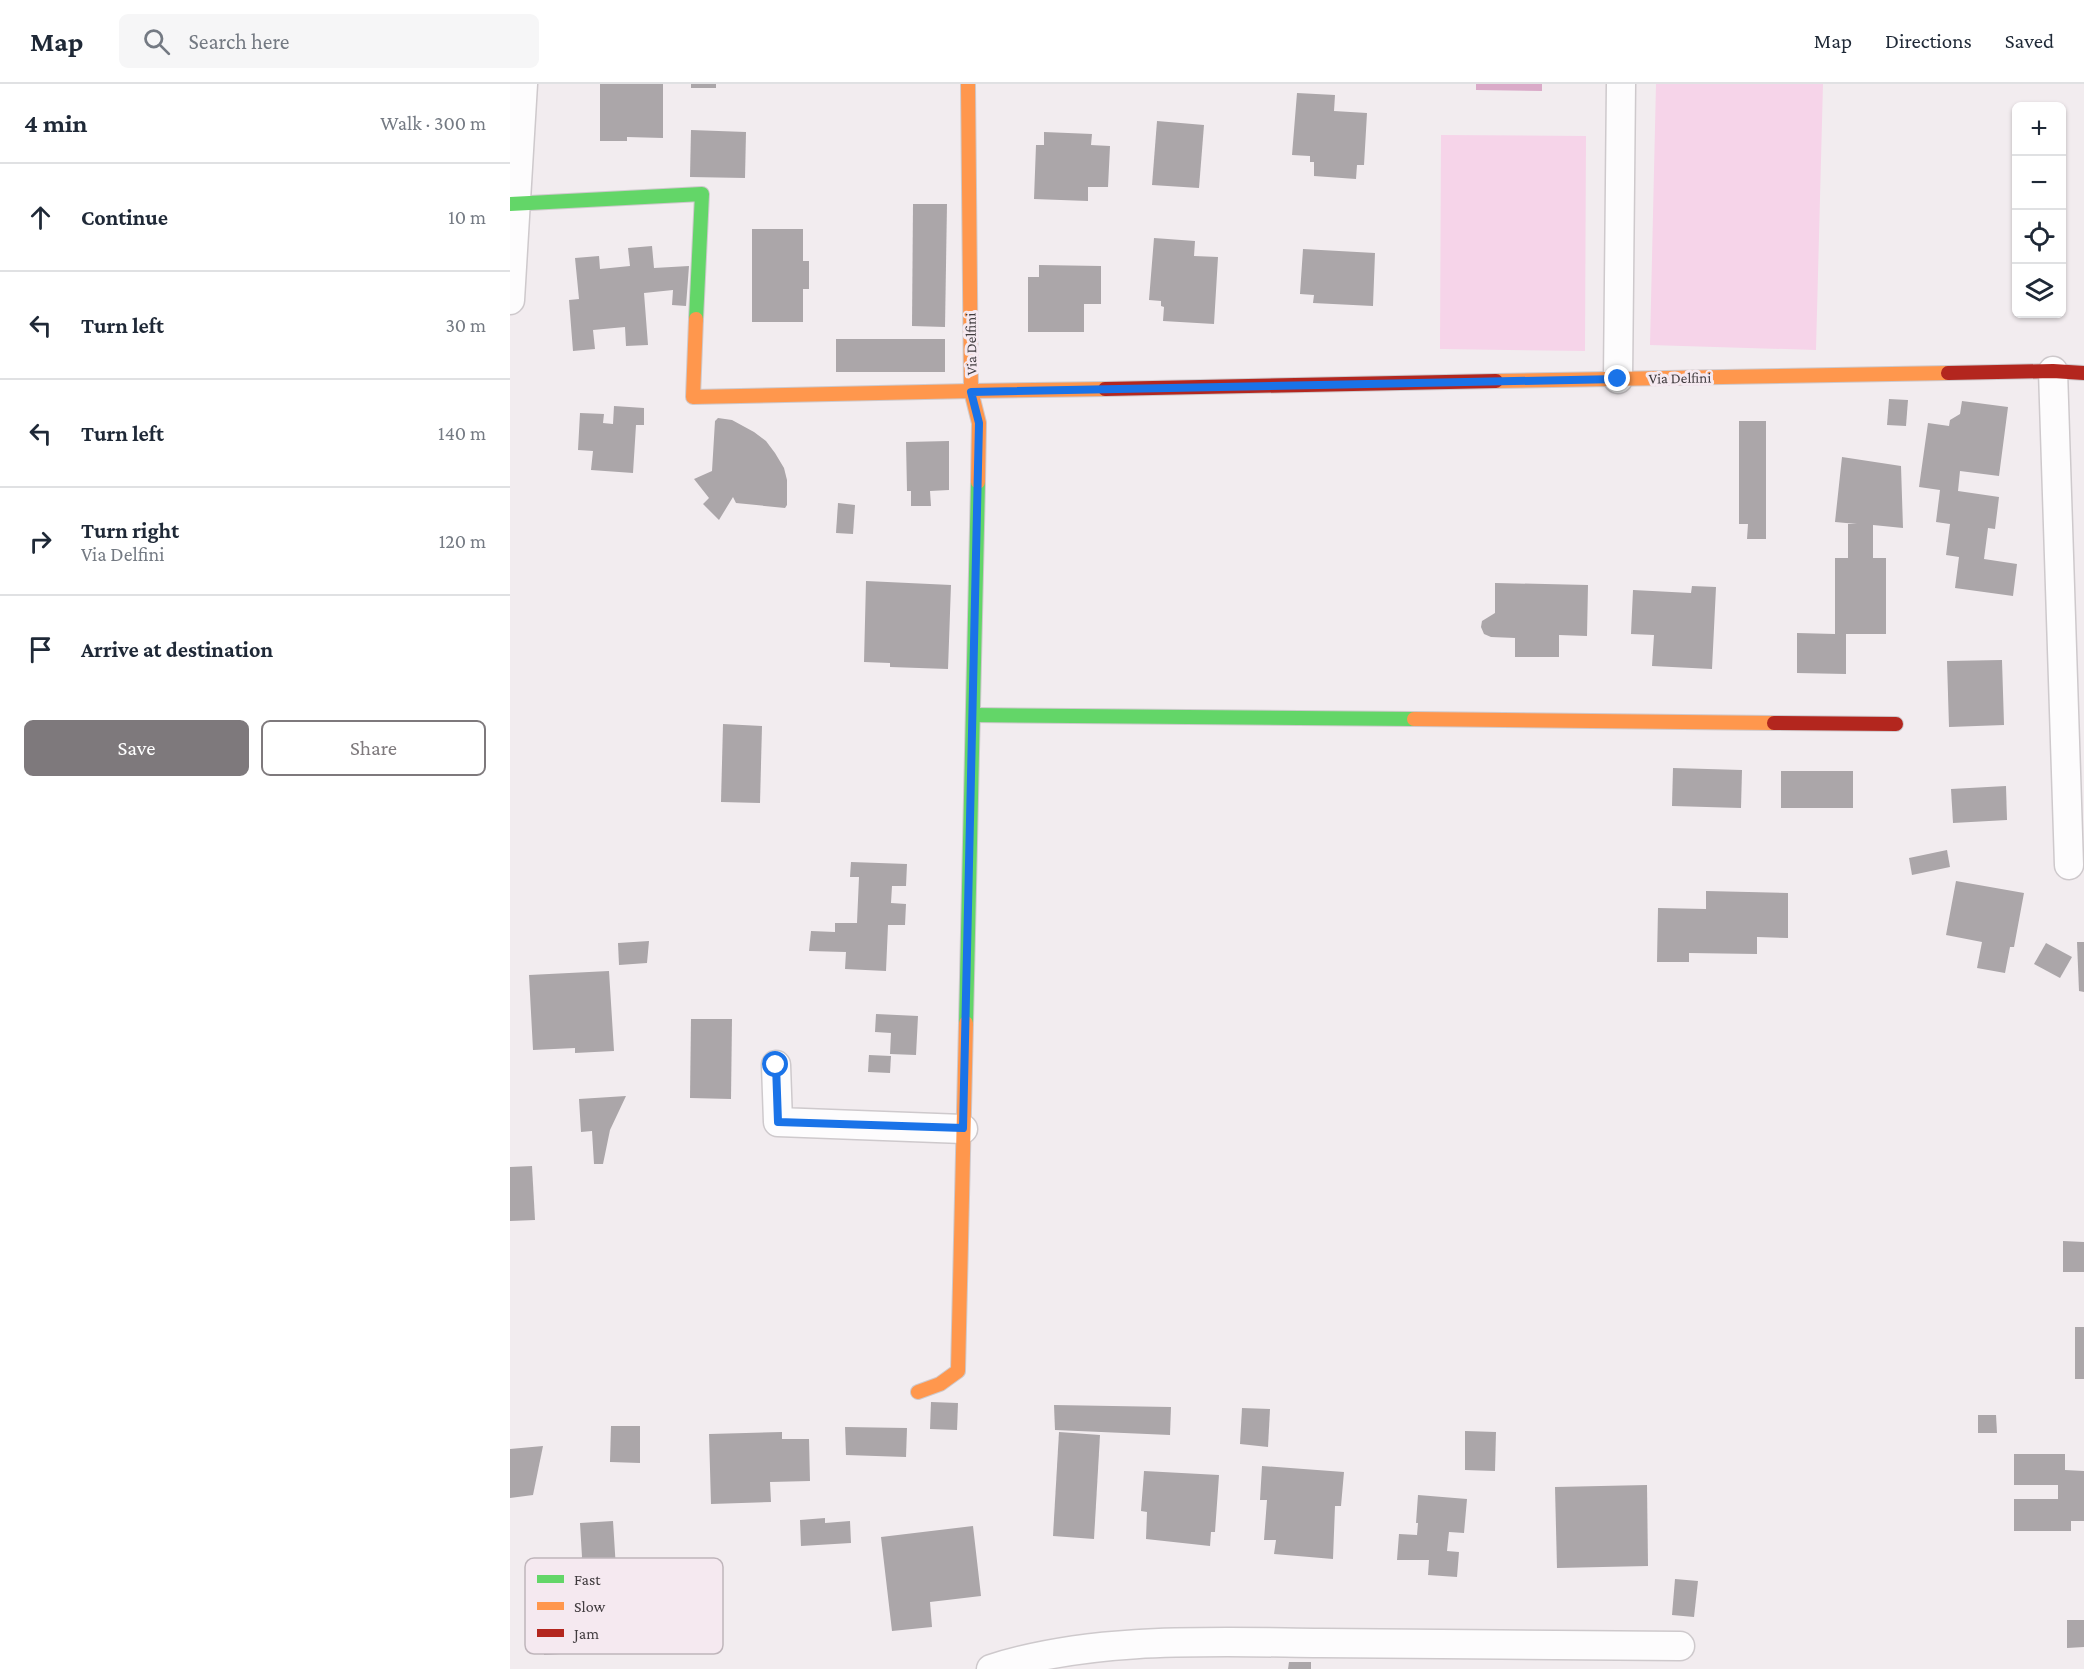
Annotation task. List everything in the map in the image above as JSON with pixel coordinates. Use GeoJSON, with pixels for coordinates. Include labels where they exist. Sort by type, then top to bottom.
{"type":"FeatureCollection","features":[{"type":"Feature","properties":{"kind":"street"},"geometry":{"type":"LineString","coordinates":[[510,300],[513,204],[523,84]]}},
{"type":"Feature","properties":{"kind":"street","name":"Via Delfini"},"geometry":{"type":"LineString","coordinates":[[968,84],[971,392],[2053,371],[2084,373]]}},
{"type":"Feature","properties":{"kind":"street"},"geometry":{"type":"LineString","coordinates":[[1618,379],[1621,84]]}},
{"type":"Feature","properties":{"kind":"street"},"geometry":{"type":"LineString","coordinates":[[513,204],[702,194],[693,397],[971,392],[979,423],[958,1371],[940,1384],[918,1392]]}},
{"type":"Feature","properties":{"kind":"street"},"geometry":{"type":"LineString","coordinates":[[2053,371],[2068,865]]}},
{"type":"Feature","properties":{"kind":"street"},"geometry":{"type":"LineString","coordinates":[[973,715],[1896,724]]}},
{"type":"Feature","properties":{"kind":"street"},"geometry":{"type":"LineString","coordinates":[[776,1065],[778,1122],[963,1128]]}},
{"type":"Feature","properties":{"kind":"street"},"geometry":{"type":"LineString","coordinates":[[1006,1667],[1114,1645],[1280,1642],[1680,1646]]}},
{"type":"Feature","properties":{"kind":"shaded area"},"geometry":{"type":"Polygon","coordinates":[[[1476,84],[1542,84],[1542,91],[1476,90],[1476,84]]]}},
{"type":"Feature","properties":{"kind":"shaded area"},"geometry":{"type":"Polygon","coordinates":[[[1656,84],[1823,84],[1816,350],[1650,345],[1656,84]]]}},
{"type":"Feature","properties":{"kind":"shaded area"},"geometry":{"type":"Polygon","coordinates":[[[1441,135],[1586,136],[1585,351],[1440,349],[1441,135]]]}},
{"type":"Feature","properties":{"kind":"building"},"geometry":{"type":"Polygon","coordinates":[[[600,84],[663,84],[663,138],[627,137],[627,141],[600,141],[600,84]]]}},
{"type":"Feature","properties":{"kind":"building"},"geometry":{"type":"Polygon","coordinates":[[[691,84],[716,84],[716,88],[691,88],[691,84]]]}},
{"type":"Feature","properties":{"kind":"building"},"geometry":{"type":"Polygon","coordinates":[[[1297,93],[1335,95],[1334,111],[1367,113],[1364,165],[1357,165],[1356,179],[1314,176],[1314,162],[1310,162],[1310,156],[1292,155],[1297,93]]]}},
{"type":"Feature","properties":{"kind":"building"},"geometry":{"type":"Polygon","coordinates":[[[1157,121],[1204,125],[1199,188],[1152,185],[1157,121]]]}},
{"type":"Feature","properties":{"kind":"building"},"geometry":{"type":"Polygon","coordinates":[[[691,130],[746,132],[745,178],[690,177],[691,130]]]}},
{"type":"Feature","properties":{"kind":"building"},"geometry":{"type":"Polygon","coordinates":[[[1044,132],[1092,134],[1091,145],[1110,146],[1108,187],[1088,187],[1088,201],[1034,199],[1036,145],[1044,145],[1044,132]]]}},
{"type":"Feature","properties":{"kind":"building"},"geometry":{"type":"Polygon","coordinates":[[[913,204],[947,204],[945,327],[912,326],[913,204]]]}},
{"type":"Feature","properties":{"kind":"building"},"geometry":{"type":"Polygon","coordinates":[[[752,229],[803,229],[803,261],[809,261],[809,289],[803,289],[803,322],[752,322],[752,229]]]}},
{"type":"Feature","properties":{"kind":"building"},"geometry":{"type":"Polygon","coordinates":[[[1154,238],[1195,241],[1194,256],[1218,257],[1214,324],[1163,321],[1164,307],[1161,306],[1161,301],[1149,300],[1154,238]]]}},
{"type":"Feature","properties":{"kind":"building"},"geometry":{"type":"Polygon","coordinates":[[[652,246],[654,268],[689,266],[686,306],[672,305],[673,290],[644,293],[648,345],[626,346],[625,327],[593,330],[595,349],[573,351],[569,300],[579,299],[575,258],[599,256],[600,269],[630,266],[628,248],[652,246]]]}},
{"type":"Feature","properties":{"kind":"building"},"geometry":{"type":"Polygon","coordinates":[[[1303,249],[1375,253],[1373,306],[1313,303],[1314,295],[1300,294],[1303,249]]]}},
{"type":"Feature","properties":{"kind":"building"},"geometry":{"type":"Polygon","coordinates":[[[1039,265],[1101,266],[1101,304],[1084,304],[1084,332],[1028,332],[1028,277],[1039,277],[1039,265]]]}},
{"type":"Feature","properties":{"kind":"building"},"geometry":{"type":"Polygon","coordinates":[[[836,339],[945,339],[945,372],[836,372],[836,339]]]}},
{"type":"Feature","properties":{"kind":"building"},"geometry":{"type":"Polygon","coordinates":[[[1889,399],[1908,400],[1906,426],[1887,425],[1889,399]]]}},
{"type":"Feature","properties":{"kind":"building"},"geometry":{"type":"Polygon","coordinates":[[[1962,401],[2008,407],[1999,476],[1960,471],[1958,491],[1999,497],[1995,529],[1988,528],[1984,559],[2017,564],[2013,596],[1955,588],[1959,557],[1946,555],[1950,524],[1936,522],[1940,490],[1919,487],[1928,423],[1949,426],[1950,420],[1960,414],[1962,401]]]}},
{"type":"Feature","properties":{"kind":"building"},"geometry":{"type":"Polygon","coordinates":[[[614,406],[644,408],[644,425],[636,425],[633,473],[591,470],[593,451],[578,450],[580,413],[604,414],[603,423],[613,424],[614,406]]]}},
{"type":"Feature","properties":{"kind":"building"},"geometry":{"type":"Polygon","coordinates":[[[718,418],[732,420],[754,432],[766,441],[775,453],[784,468],[787,480],[785,508],[736,503],[733,497],[719,520],[703,504],[709,498],[694,479],[712,471],[715,421],[718,418]]]}},
{"type":"Feature","properties":{"kind":"building"},"geometry":{"type":"Polygon","coordinates":[[[1739,421],[1766,421],[1766,539],[1747,539],[1748,524],[1739,524],[1739,421]]]}},
{"type":"Feature","properties":{"kind":"building"},"geometry":{"type":"Polygon","coordinates":[[[949,441],[949,490],[930,491],[931,506],[911,506],[911,491],[907,491],[906,442],[949,441]]]}},
{"type":"Feature","properties":{"kind":"building"},"geometry":{"type":"Polygon","coordinates":[[[1842,457],[1901,466],[1903,528],[1873,525],[1873,558],[1886,558],[1886,634],[1846,634],[1846,674],[1797,673],[1797,633],[1835,634],[1835,558],[1848,558],[1848,524],[1857,524],[1835,522],[1842,457]]]}},
{"type":"Feature","properties":{"kind":"building"},"geometry":{"type":"Polygon","coordinates":[[[838,503],[855,505],[853,534],[836,533],[838,503]]]}},
{"type":"Feature","properties":{"kind":"building"},"geometry":{"type":"Polygon","coordinates":[[[866,581],[951,585],[948,669],[890,667],[890,663],[864,662],[866,581]]]}},
{"type":"Feature","properties":{"kind":"building"},"geometry":{"type":"Polygon","coordinates":[[[1495,583],[1588,585],[1587,636],[1559,635],[1559,657],[1515,657],[1515,638],[1491,637],[1484,634],[1481,627],[1482,621],[1495,613],[1495,583]]]}},
{"type":"Feature","properties":{"kind":"building"},"geometry":{"type":"Polygon","coordinates":[[[1692,586],[1716,587],[1712,669],[1652,666],[1654,635],[1631,634],[1633,590],[1691,593],[1692,586]]]}},
{"type":"Feature","properties":{"kind":"building"},"geometry":{"type":"Polygon","coordinates":[[[2002,660],[2004,725],[1949,727],[1947,661],[2002,660]]]}},
{"type":"Feature","properties":{"kind":"building"},"geometry":{"type":"Polygon","coordinates":[[[723,724],[762,726],[760,803],[721,802],[723,724]]]}},
{"type":"Feature","properties":{"kind":"building"},"geometry":{"type":"Polygon","coordinates":[[[1673,768],[1742,770],[1741,808],[1672,806],[1673,768]]]}},
{"type":"Feature","properties":{"kind":"building"},"geometry":{"type":"Polygon","coordinates":[[[1781,771],[1853,771],[1853,808],[1781,808],[1781,771]]]}},
{"type":"Feature","properties":{"kind":"building"},"geometry":{"type":"Polygon","coordinates":[[[2006,786],[2007,820],[1953,823],[1951,789],[2006,786]]]}},
{"type":"Feature","properties":{"kind":"building"},"geometry":{"type":"Polygon","coordinates":[[[1947,850],[1950,867],[1912,875],[1909,858],[1947,850]]]}},
{"type":"Feature","properties":{"kind":"building"},"geometry":{"type":"Polygon","coordinates":[[[851,862],[907,864],[906,886],[892,886],[891,903],[906,904],[905,925],[888,925],[886,971],[845,969],[846,952],[809,951],[811,931],[835,932],[835,923],[857,923],[859,877],[850,877],[851,862]]]}},
{"type":"Feature","properties":{"kind":"building"},"geometry":{"type":"Polygon","coordinates":[[[1956,881],[2024,893],[2014,947],[2010,947],[2005,973],[1977,968],[1982,942],[1946,935],[1956,881]]]}},
{"type":"Feature","properties":{"kind":"building"},"geometry":{"type":"Polygon","coordinates":[[[1706,891],[1788,893],[1788,938],[1757,937],[1757,954],[1689,953],[1689,962],[1657,962],[1658,908],[1706,909],[1706,891]]]}},
{"type":"Feature","properties":{"kind":"building"},"geometry":{"type":"Polygon","coordinates":[[[649,941],[647,963],[619,965],[618,943],[649,941]]]}},
{"type":"Feature","properties":{"kind":"building"},"geometry":{"type":"Polygon","coordinates":[[[2077,942],[2084,942],[2084,992],[2079,991],[2077,942]]]}},
{"type":"Feature","properties":{"kind":"building"},"geometry":{"type":"Polygon","coordinates":[[[2046,943],[2072,957],[2060,978],[2034,964],[2046,943]]]}},
{"type":"Feature","properties":{"kind":"building"},"geometry":{"type":"Polygon","coordinates":[[[609,971],[614,1051],[575,1053],[575,1048],[533,1050],[529,975],[609,971]]]}},
{"type":"Feature","properties":{"kind":"building"},"geometry":{"type":"Polygon","coordinates":[[[876,1014],[918,1016],[916,1055],[890,1054],[891,1033],[875,1032],[876,1014]]]}},
{"type":"Feature","properties":{"kind":"building"},"geometry":{"type":"Polygon","coordinates":[[[691,1019],[732,1019],[731,1099],[690,1098],[691,1019]]]}},
{"type":"Feature","properties":{"kind":"building"},"geometry":{"type":"Polygon","coordinates":[[[869,1055],[891,1056],[890,1073],[868,1072],[869,1055]]]}},
{"type":"Feature","properties":{"kind":"building"},"geometry":{"type":"Polygon","coordinates":[[[626,1096],[610,1130],[603,1164],[594,1164],[592,1131],[581,1132],[579,1099],[626,1096]]]}},
{"type":"Feature","properties":{"kind":"building"},"geometry":{"type":"Polygon","coordinates":[[[532,1166],[535,1220],[510,1221],[510,1167],[532,1166]]]}},
{"type":"Feature","properties":{"kind":"building"},"geometry":{"type":"Polygon","coordinates":[[[2063,1241],[2084,1242],[2084,1272],[2063,1272],[2063,1241]]]}},
{"type":"Feature","properties":{"kind":"building"},"geometry":{"type":"Polygon","coordinates":[[[2075,1327],[2084,1327],[2084,1379],[2075,1379],[2075,1327]]]}},
{"type":"Feature","properties":{"kind":"building"},"geometry":{"type":"Polygon","coordinates":[[[931,1402],[958,1403],[957,1430],[930,1429],[931,1402]]]}},
{"type":"Feature","properties":{"kind":"building"},"geometry":{"type":"Polygon","coordinates":[[[1054,1405],[1171,1407],[1170,1435],[1055,1430],[1054,1405]]]}},
{"type":"Feature","properties":{"kind":"building"},"geometry":{"type":"Polygon","coordinates":[[[1242,1408],[1270,1409],[1268,1447],[1240,1444],[1242,1408]]]}},
{"type":"Feature","properties":{"kind":"building"},"geometry":{"type":"Polygon","coordinates":[[[1978,1415],[1996,1415],[1997,1433],[1978,1433],[1978,1415]]]}},
{"type":"Feature","properties":{"kind":"building"},"geometry":{"type":"Polygon","coordinates":[[[611,1426],[640,1426],[640,1463],[610,1462],[611,1426]]]}},
{"type":"Feature","properties":{"kind":"building"},"geometry":{"type":"Polygon","coordinates":[[[845,1427],[907,1428],[906,1457],[846,1455],[845,1427]]]}},
{"type":"Feature","properties":{"kind":"building"},"geometry":{"type":"Polygon","coordinates":[[[1465,1431],[1496,1432],[1495,1471],[1465,1470],[1465,1431]]]}},
{"type":"Feature","properties":{"kind":"building"},"geometry":{"type":"Polygon","coordinates":[[[782,1432],[782,1439],[809,1439],[810,1481],[770,1482],[771,1502],[711,1504],[709,1434],[782,1432]]]}},
{"type":"Feature","properties":{"kind":"building"},"geometry":{"type":"Polygon","coordinates":[[[1059,1432],[1100,1435],[1094,1539],[1053,1536],[1059,1432]]]}},
{"type":"Feature","properties":{"kind":"building"},"geometry":{"type":"Polygon","coordinates":[[[543,1446],[533,1495],[510,1498],[510,1449],[543,1446]]]}},
{"type":"Feature","properties":{"kind":"building"},"geometry":{"type":"Polygon","coordinates":[[[2014,1454],[2065,1454],[2065,1470],[2084,1471],[2084,1521],[2071,1521],[2071,1531],[2014,1531],[2014,1499],[2058,1499],[2058,1485],[2014,1485],[2014,1454]]]}},
{"type":"Feature","properties":{"kind":"building"},"geometry":{"type":"Polygon","coordinates":[[[1262,1466],[1344,1472],[1341,1506],[1335,1506],[1333,1559],[1274,1554],[1276,1540],[1264,1540],[1267,1500],[1260,1500],[1262,1466]]]}},
{"type":"Feature","properties":{"kind":"building"},"geometry":{"type":"Polygon","coordinates":[[[1144,1471],[1219,1475],[1215,1532],[1211,1532],[1210,1546],[1146,1539],[1147,1512],[1141,1511],[1144,1471]]]}},
{"type":"Feature","properties":{"kind":"building"},"geometry":{"type":"Polygon","coordinates":[[[1647,1485],[1648,1566],[1557,1568],[1555,1487],[1647,1485]]]}},
{"type":"Feature","properties":{"kind":"building"},"geometry":{"type":"Polygon","coordinates":[[[1418,1495],[1467,1499],[1464,1533],[1449,1532],[1447,1551],[1459,1552],[1457,1577],[1428,1575],[1429,1560],[1397,1560],[1399,1534],[1417,1535],[1418,1495]]]}},
{"type":"Feature","properties":{"kind":"building"},"geometry":{"type":"Polygon","coordinates":[[[825,1518],[825,1523],[850,1521],[851,1543],[801,1546],[800,1520],[825,1518]]]}},
{"type":"Feature","properties":{"kind":"building"},"geometry":{"type":"Polygon","coordinates":[[[613,1521],[615,1558],[582,1558],[580,1523],[613,1521]]]}},
{"type":"Feature","properties":{"kind":"building"},"geometry":{"type":"Polygon","coordinates":[[[973,1526],[981,1596],[930,1602],[932,1627],[892,1631],[881,1537],[973,1526]]]}},
{"type":"Feature","properties":{"kind":"building"},"geometry":{"type":"Polygon","coordinates":[[[1675,1579],[1698,1581],[1694,1617],[1672,1615],[1675,1579]]]}},
{"type":"Feature","properties":{"kind":"building"},"geometry":{"type":"Polygon","coordinates":[[[2067,1620],[2084,1620],[2084,1647],[2067,1648],[2067,1620]]]}},
{"type":"Feature","properties":{"kind":"building"},"geometry":{"type":"Polygon","coordinates":[[[1289,1662],[1311,1662],[1311,1669],[1288,1669],[1289,1662]]]}},
{"type":"Feature","properties":{"kind":"traffic: fast"},"geometry":{"type":"LineString","coordinates":[[510,204],[702,194],[696,319]]}},
{"type":"Feature","properties":{"kind":"traffic: fast"},"geometry":{"type":"LineString","coordinates":[[966,1023],[978,482]]}},
{"type":"Feature","properties":{"kind":"traffic: fast"},"geometry":{"type":"LineString","coordinates":[[973,715],[1414,719]]}},
{"type":"Feature","properties":{"kind":"traffic: slow"},"geometry":{"type":"LineString","coordinates":[[968,84],[971,391],[1105,389]]}},
{"type":"Feature","properties":{"kind":"traffic: slow"},"geometry":{"type":"LineString","coordinates":[[696,319],[693,397],[971,391],[979,423],[978,482]]}},
{"type":"Feature","properties":{"kind":"traffic: slow"},"geometry":{"type":"LineString","coordinates":[[1496,381],[1948,373]]}},
{"type":"Feature","properties":{"kind":"traffic: slow"},"geometry":{"type":"LineString","coordinates":[[1414,719],[1774,723]]}},
{"type":"Feature","properties":{"kind":"traffic: slow"},"geometry":{"type":"LineString","coordinates":[[918,1392],[940,1384],[958,1371],[966,1023]]}},
{"type":"Feature","properties":{"kind":"traffic: jam"},"geometry":{"type":"LineString","coordinates":[[1948,373],[2053,371],[2084,373]]}},
{"type":"Feature","properties":{"kind":"traffic: jam"},"geometry":{"type":"LineString","coordinates":[[1105,389],[1496,381]]}},
{"type":"Feature","properties":{"kind":"traffic: jam"},"geometry":{"type":"LineString","coordinates":[[1774,723],[1896,724]]}},
{"type":"Feature","properties":{"kind":"route"},"geometry":{"type":"LineString","coordinates":[[776,1065],[778,1122],[963,1128],[979,423],[971,392],[1618,379]]}}]}
